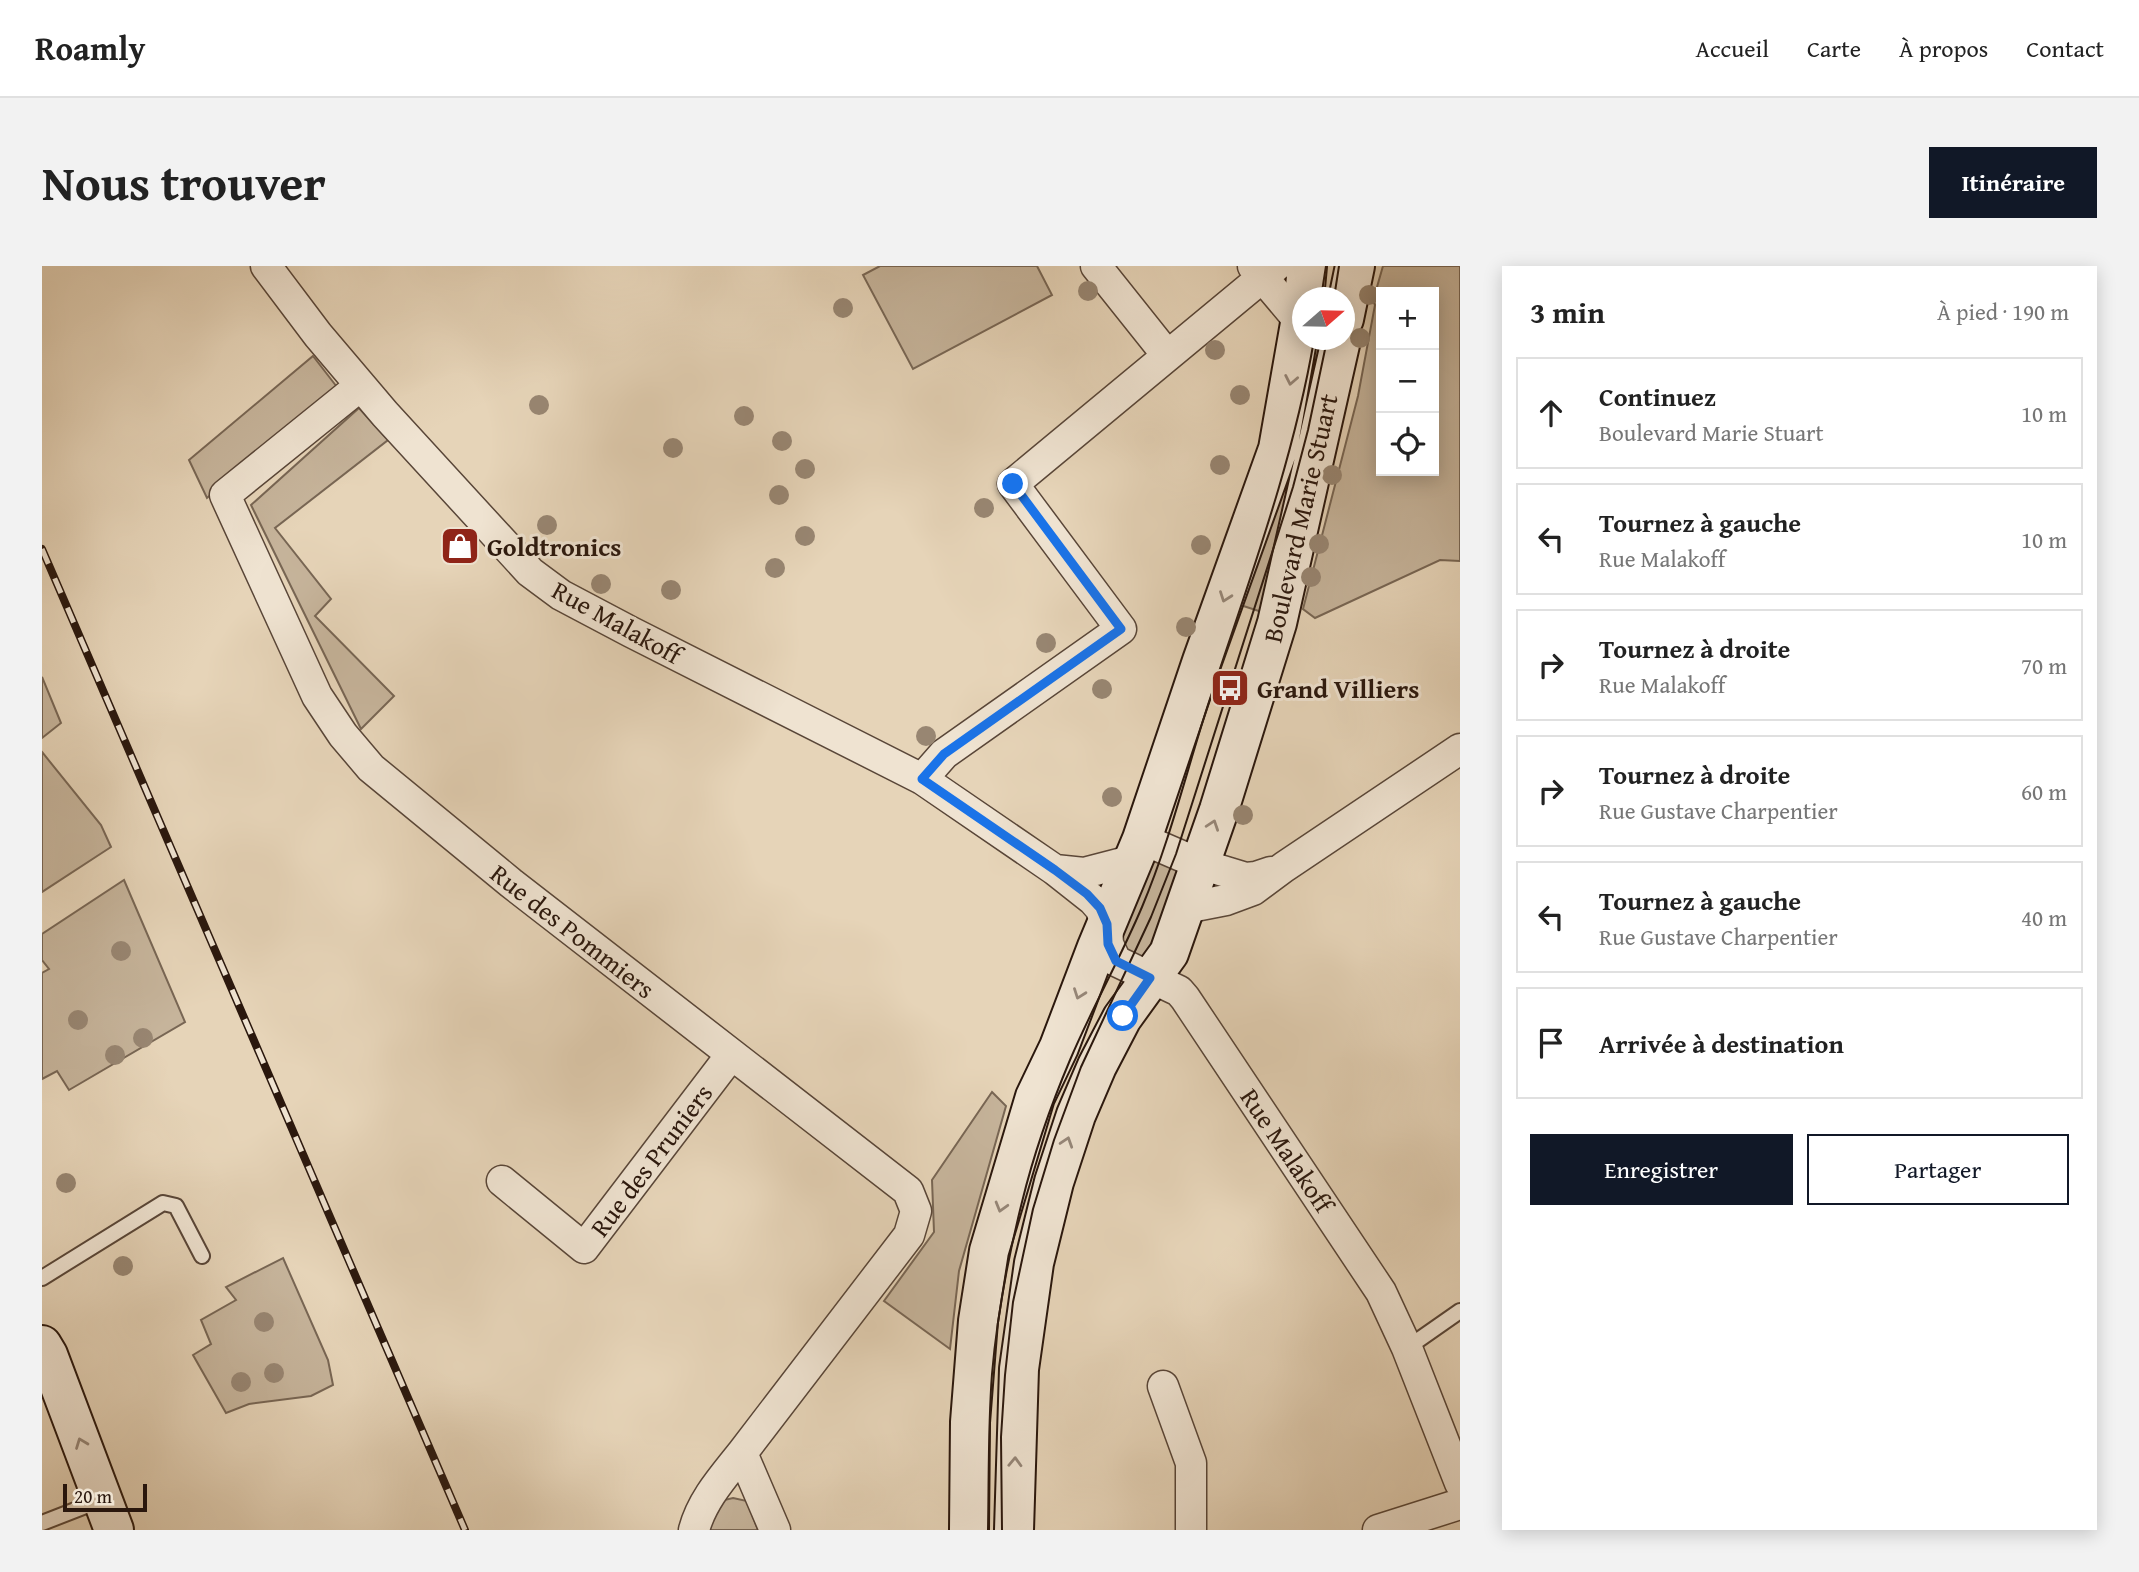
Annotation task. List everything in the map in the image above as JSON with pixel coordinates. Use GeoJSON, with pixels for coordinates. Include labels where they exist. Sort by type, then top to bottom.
{"type":"FeatureCollection","features":[{"type":"Feature","properties":{"kind":"main road","name":"Boulevard Marie Stuart"},"geometry":{"type":"LineString","coordinates":[[1305,287],[1307,266]]}},
{"type":"Feature","properties":{"kind":"main road"},"geometry":{"type":"LineString","coordinates":[[1351,287],[1355,266]]}},
{"type":"Feature","properties":{"kind":"main road","name":"Boulevard Marie Stuart"},"geometry":{"type":"LineString","coordinates":[[970,1530],[970,1422],[978,1321],[989,1251],[1035,1097],[1059,1046],[1138,849],[1278,449],[1296,350]]}},
{"type":"Feature","properties":{"kind":"main road","name":"Boulevard Marie Stuart"},"geometry":{"type":"LineString","coordinates":[[1014,1530],[1019,1369],[1034,1263],[1054,1182],[1076,1115],[1097,1066],[1122,1018],[1169,953],[1185,908],[1277,623],[1339,350]]}},
{"type":"Feature","properties":{"kind":"main road"},"geometry":{"type":"LineString","coordinates":[[42,1345],[108,1515]]}},
{"type":"Feature","properties":{"kind":"street","name":"Rue Malakoff"},"geometry":{"type":"LineString","coordinates":[[266,266],[360,386],[530,572],[561,595],[922,779],[1055,870],[1093,900],[1107,924],[1108,944],[1116,961],[1179,991],[1185,998],[1381,1292],[1407,1348],[1460,1483]]}},
{"type":"Feature","properties":{"kind":"street"},"geometry":{"type":"LineString","coordinates":[[1096,266],[1167,355]]}},
{"type":"Feature","properties":{"kind":"street"},"geometry":{"type":"LineString","coordinates":[[922,779],[944,754],[1121,629],[1013,484],[1167,355],[1263,270],[1292,300]]}},
{"type":"Feature","properties":{"kind":"street","name":"Rue des Pommiers"},"geometry":{"type":"LineString","coordinates":[[360,386],[225,495],[317,696],[342,735],[371,768],[511,883],[908,1191],[916,1211],[909,1235],[708,1496],[694,1530]]}},
{"type":"Feature","properties":{"kind":"street"},"geometry":{"type":"LineString","coordinates":[[1185,908],[1226,900],[1253,890],[1460,750]]}},
{"type":"Feature","properties":{"kind":"street"},"geometry":{"type":"LineString","coordinates":[[1055,870],[1084,873],[1138,849],[1246,878],[1284,867]]}},
{"type":"Feature","properties":{"kind":"street","name":"Rue des Pruniers"},"geometry":{"type":"LineString","coordinates":[[502,1181],[584,1248],[731,1055]]}},
{"type":"Feature","properties":{"kind":"street"},"geometry":{"type":"LineString","coordinates":[[1163,1386],[1191,1463],[1191,1530]]}},
{"type":"Feature","properties":{"kind":"street"},"geometry":{"type":"LineString","coordinates":[[742,1453],[775,1530]]}},
{"type":"Feature","properties":{"kind":"street"},"geometry":{"type":"LineString","coordinates":[[1378,1530],[1460,1504]]}},
{"type":"Feature","properties":{"kind":"lane"},"geometry":{"type":"LineString","coordinates":[[42,1278],[163,1203],[176,1206],[202,1255]]}},
{"type":"Feature","properties":{"kind":"lane"},"geometry":{"type":"LineString","coordinates":[[1407,1348],[1460,1311]]}},
{"type":"Feature","properties":{"kind":"lane"},"geometry":{"type":"LineString","coordinates":[[42,1523],[108,1515]]}},
{"type":"Feature","properties":{"kind":"shaded area"},"geometry":{"type":"Polygon","coordinates":[[[880,266],[1037,266],[1052,295],[913,369],[863,275],[880,266]]]}},
{"type":"Feature","properties":{"kind":"shaded area"},"geometry":{"type":"Polygon","coordinates":[[[1383,266],[1460,266],[1460,561],[1440,560],[1315,618],[1303,609],[1358,396],[1375,305],[1373,301],[1376,290],[1376,476],[1439,476],[1439,287],[1377,287],[1383,266]]]}},
{"type":"Feature","properties":{"kind":"shaded area"},"geometry":{"type":"Polygon","coordinates":[[[1303,350],[1332,350],[1271,615],[1228,601],[1303,350]]]}},
{"type":"Feature","properties":{"kind":"shaded area"},"geometry":{"type":"Polygon","coordinates":[[[313,356],[337,387],[207,498],[189,460],[313,356]]]}},
{"type":"Feature","properties":{"kind":"shaded area"},"geometry":{"type":"Polygon","coordinates":[[[359,408],[388,440],[275,528],[331,599],[315,616],[394,696],[361,729],[251,505],[359,408]]]}},
{"type":"Feature","properties":{"kind":"shaded area"},"geometry":{"type":"Polygon","coordinates":[[[42,677],[61,723],[42,738],[42,677]]]}},
{"type":"Feature","properties":{"kind":"shaded area"},"geometry":{"type":"Polygon","coordinates":[[[42,752],[101,825],[111,847],[42,892],[42,752]]]}},
{"type":"Feature","properties":{"kind":"shaded area"},"geometry":{"type":"Polygon","coordinates":[[[1153,860],[1183,871],[1151,957],[1138,959],[1116,945],[1153,860]]]}},
{"type":"Feature","properties":{"kind":"shaded area"},"geometry":{"type":"Polygon","coordinates":[[[124,880],[185,1022],[69,1090],[57,1071],[42,1079],[42,973],[49,969],[42,960],[42,934],[124,880]]]}},
{"type":"Feature","properties":{"kind":"shaded area"},"geometry":{"type":"Polygon","coordinates":[[[992,1092],[1006,1106],[959,1271],[950,1349],[884,1301],[934,1232],[932,1180],[992,1092]]]}},
{"type":"Feature","properties":{"kind":"shaded area"},"geometry":{"type":"Polygon","coordinates":[[[283,1258],[328,1360],[333,1385],[311,1396],[249,1404],[226,1413],[193,1355],[211,1344],[201,1320],[236,1300],[226,1287],[283,1258]]]}},
{"type":"Feature","properties":{"kind":"shaded area"},"geometry":{"type":"Polygon","coordinates":[[[733,1498],[747,1501],[758,1530],[704,1530],[720,1501],[733,1498]]]}},
{"type":"Feature","properties":{"kind":"tram line"},"geometry":{"type":"LineString","coordinates":[[1323,287],[1326,266]]}},
{"type":"Feature","properties":{"kind":"tram line"},"geometry":{"type":"LineString","coordinates":[[1336,287],[1339,266]]}},
{"type":"Feature","properties":{"kind":"tram line"},"geometry":{"type":"LineString","coordinates":[[988,1530],[994,1352],[1008,1266],[1027,1184],[1063,1077],[1152,883],[1281,481],[1312,350]]}},
{"type":"Feature","properties":{"kind":"tram line"},"geometry":{"type":"LineString","coordinates":[[1002,1530],[1001,1437],[1005,1375],[1013,1302],[1033,1209],[1054,1140],[1081,1067],[1151,917],[1176,854],[1293,487],[1325,350]]}},
{"type":"Feature","properties":{"kind":"railway"},"geometry":{"type":"LineString","coordinates":[[42,549],[465,1530]]}},
{"type":"Feature","properties":{"kind":"place","name":"Goldtronics"},"geometry":{"type":"Point","coordinates":[460,546]}},
{"type":"Feature","properties":{"kind":"place","name":"Grand Villiers"},"geometry":{"type":"Point","coordinates":[1230,688]}},
{"type":"Feature","properties":{"kind":"route"},"geometry":{"type":"LineString","coordinates":[[1013,484],[1121,629],[944,754],[922,779],[1055,870],[1087,894],[1100,908],[1107,924],[1110,952],[1116,961],[1150,978],[1123,1016]]}}]}
